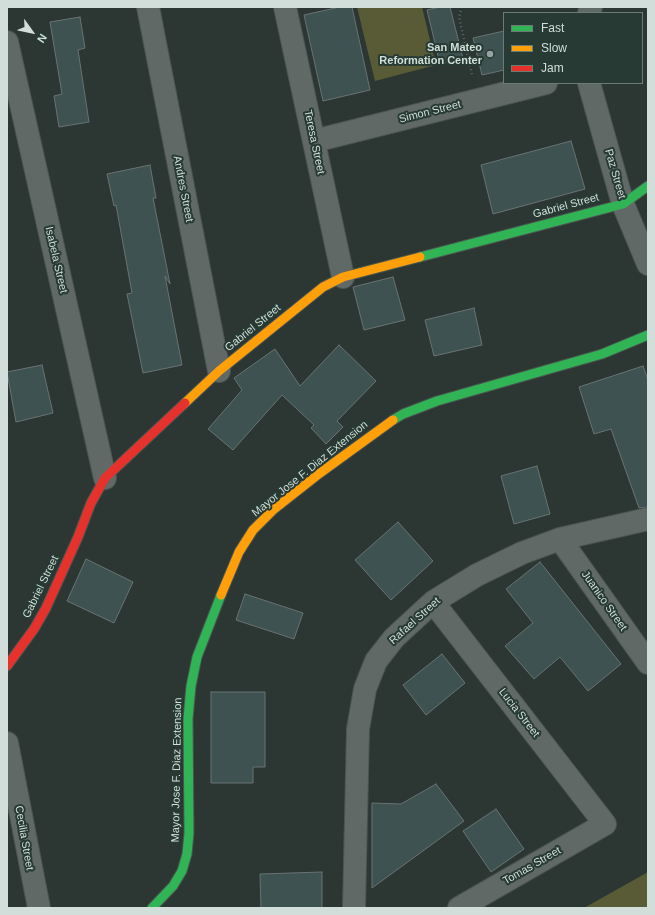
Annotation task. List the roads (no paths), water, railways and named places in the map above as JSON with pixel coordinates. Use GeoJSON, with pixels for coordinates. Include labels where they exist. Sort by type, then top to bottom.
{"type":"FeatureCollection","features":[{"type":"Feature","properties":{"kind":"street","name":"Andres Street"},"geometry":{"type":"LineString","coordinates":[[148,7],[219,371]]}},
{"type":"Feature","properties":{"kind":"street","name":"Teresa Street"},"geometry":{"type":"LineString","coordinates":[[284,7],[343,278]]}},
{"type":"Feature","properties":{"kind":"street","name":"Isabela Street"},"geometry":{"type":"LineString","coordinates":[[7,42],[105,478]]}},
{"type":"Feature","properties":{"kind":"street","name":"Simon Street"},"geometry":{"type":"LineString","coordinates":[[314,140],[542,84]]}},
{"type":"Feature","properties":{"kind":"street","name":"Paz Street"},"geometry":{"type":"LineString","coordinates":[[589,84],[623,204],[648,264]]}},
{"type":"Feature","properties":{"kind":"street","name":"Gabriel Street"},"geometry":{"type":"LineString","coordinates":[[7,666],[34,629],[46,608],[91,504],[105,478],[219,371],[323,287],[343,278],[623,204],[648,186]]}},
{"type":"Feature","properties":{"kind":"street","name":"Mayor Jose F. Diaz Extension"},"geometry":{"type":"LineString","coordinates":[[152,908],[173,886],[182,871],[187,854],[189,833],[188,719],[191,686],[197,657],[225,583],[239,552],[253,530],[273,510],[320,473],[381,427],[403,414],[437,401],[602,354],[648,335]]}},
{"type":"Feature","properties":{"kind":"street","name":"Rafael Street"},"geometry":{"type":"LineString","coordinates":[[354,908],[358,729],[365,689],[376,661],[394,638],[433,602],[477,575],[522,553],[560,539],[648,519]]}},
{"type":"Feature","properties":{"kind":"street","name":"Juanico Street"},"geometry":{"type":"LineString","coordinates":[[560,539],[648,663]]}},
{"type":"Feature","properties":{"kind":"street","name":"Lucia Street"},"geometry":{"type":"LineString","coordinates":[[433,602],[606,824]]}},
{"type":"Feature","properties":{"kind":"street","name":"Cecilia Street"},"geometry":{"type":"LineString","coordinates":[[7,743],[38,908]]}},
{"type":"Feature","properties":{"kind":"street","name":"Tomas Street"},"geometry":{"type":"LineString","coordinates":[[459,908],[606,824]]}},
{"type":"Feature","properties":{"kind":"place","name":"San Mateo Reformation Center"},"geometry":{"type":"Point","coordinates":[490,54]}}]}
